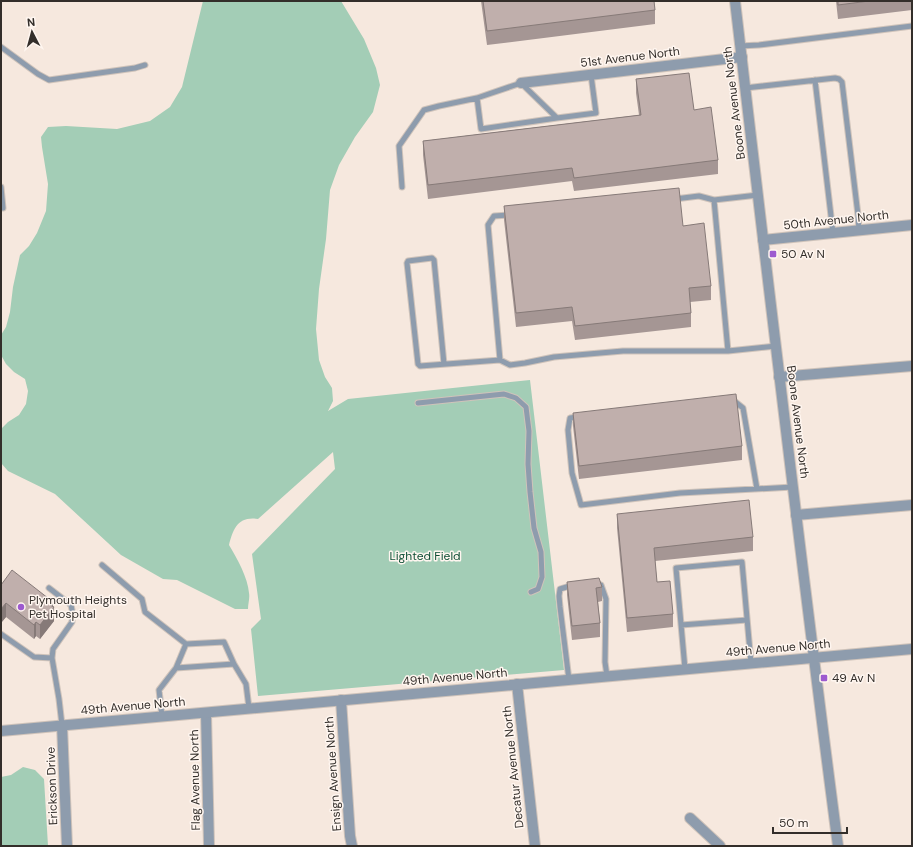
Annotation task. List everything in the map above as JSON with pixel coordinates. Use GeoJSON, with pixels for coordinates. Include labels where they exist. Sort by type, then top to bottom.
{"type":"FeatureCollection","features":[{"type":"Feature","properties":{"kind":"street","name":"Boone Avenue North"},"geometry":{"type":"LineString","coordinates":[[735,1],[813,658],[838,846]]}},
{"type":"Feature","properties":{"kind":"street","name":"51st Avenue North"},"geometry":{"type":"LineString","coordinates":[[521,83],[742,57]]}},
{"type":"Feature","properties":{"kind":"street","name":"50th Avenue North"},"geometry":{"type":"LineString","coordinates":[[763,240],[912,225]]}},
{"type":"Feature","properties":{"kind":"street"},"geometry":{"type":"LineString","coordinates":[[779,377],[912,366]]}},
{"type":"Feature","properties":{"kind":"street"},"geometry":{"type":"LineString","coordinates":[[796,515],[912,505]]}},
{"type":"Feature","properties":{"kind":"street","name":"49th Avenue North"},"geometry":{"type":"LineString","coordinates":[[1,731],[912,649]]}},
{"type":"Feature","properties":{"kind":"street","name":"Decatur Avenue North"},"geometry":{"type":"LineString","coordinates":[[517,684],[535,846]]}},
{"type":"Feature","properties":{"kind":"street","name":"Ensign Avenue North"},"geometry":{"type":"LineString","coordinates":[[341,700],[350,836],[352,846]]}},
{"type":"Feature","properties":{"kind":"street","name":"Flag Avenue North"},"geometry":{"type":"LineString","coordinates":[[206,713],[209,846]]}},
{"type":"Feature","properties":{"kind":"street","name":"Erickson Drive"},"geometry":{"type":"LineString","coordinates":[[62,725],[67,846]]}},
{"type":"Feature","properties":{"kind":"street"},"geometry":{"type":"LineString","coordinates":[[690,818],[720,846]]}},
{"type":"Feature","properties":{"kind":"lane"},"geometry":{"type":"LineString","coordinates":[[740,46],[759,45],[912,26]]}},
{"type":"Feature","properties":{"kind":"lane"},"geometry":{"type":"LineString","coordinates":[[1,47],[38,74],[49,80],[146,65]]}},
{"type":"Feature","properties":{"kind":"lane"},"geometry":{"type":"LineString","coordinates":[[477,98],[481,129],[596,114],[591,75]]}},
{"type":"Feature","properties":{"kind":"lane"},"geometry":{"type":"LineString","coordinates":[[745,88],[835,78],[842,82],[859,230]]}},
{"type":"Feature","properties":{"kind":"lane"},"geometry":{"type":"LineString","coordinates":[[815,80],[833,233]]}},
{"type":"Feature","properties":{"kind":"lane"},"geometry":{"type":"LineString","coordinates":[[402,187],[399,146],[424,110],[477,98],[521,83],[557,118]]}},
{"type":"Feature","properties":{"kind":"lane"},"geometry":{"type":"LineString","coordinates":[[1,187],[3,208],[1,208]]}},
{"type":"Feature","properties":{"kind":"lane"},"geometry":{"type":"LineString","coordinates":[[668,199],[700,196],[714,200],[758,195]]}},
{"type":"Feature","properties":{"kind":"lane"},"geometry":{"type":"LineString","coordinates":[[714,200],[728,351]]}},
{"type":"Feature","properties":{"kind":"lane"},"geometry":{"type":"LineString","coordinates":[[500,360],[488,225],[494,216],[518,214]]}},
{"type":"Feature","properties":{"kind":"lane"},"geometry":{"type":"LineString","coordinates":[[444,364],[434,260],[432,258],[408,261],[418,364],[420,366],[500,360],[510,365],[554,357],[623,351],[728,351],[776,346]]}},
{"type":"Feature","properties":{"kind":"lane"},"geometry":{"type":"LineString","coordinates":[[418,403],[504,394],[516,398],[526,406],[530,492],[534,528],[542,552],[542,577],[538,589],[531,592]]}},
{"type":"Feature","properties":{"kind":"lane"},"geometry":{"type":"LineString","coordinates":[[727,400],[734,400],[743,408],[757,489]]}},
{"type":"Feature","properties":{"kind":"lane"},"geometry":{"type":"LineString","coordinates":[[585,416],[570,418],[568,430],[572,473],[582,505],[680,493],[793,488]]}},
{"type":"Feature","properties":{"kind":"lane"},"geometry":{"type":"LineString","coordinates":[[685,669],[676,568],[742,562],[751,664]]}},
{"type":"Feature","properties":{"kind":"lane"},"geometry":{"type":"LineString","coordinates":[[102,565],[142,599],[145,612],[186,644],[224,642],[234,664],[246,684],[249,708]]}},
{"type":"Feature","properties":{"kind":"lane"},"geometry":{"type":"LineString","coordinates":[[569,680],[559,596],[560,589],[576,584]]}},
{"type":"Feature","properties":{"kind":"lane"},"geometry":{"type":"LineString","coordinates":[[592,584],[601,585],[606,598],[607,676]]}},
{"type":"Feature","properties":{"kind":"lane"},"geometry":{"type":"LineString","coordinates":[[49,588],[71,605],[72,610],[72,622],[53,649],[52,658],[62,725]]}},
{"type":"Feature","properties":{"kind":"lane"},"geometry":{"type":"LineString","coordinates":[[681,626],[747,620]]}},
{"type":"Feature","properties":{"kind":"lane"},"geometry":{"type":"LineString","coordinates":[[1,634],[34,657],[52,658]]}},
{"type":"Feature","properties":{"kind":"lane"},"geometry":{"type":"LineString","coordinates":[[162,716],[159,690],[176,668],[186,644]]}},
{"type":"Feature","properties":{"kind":"lane"},"geometry":{"type":"LineString","coordinates":[[176,668],[234,664]]}},
{"type":"Feature","properties":{"kind":"green space","name":"Lighted Field"},"geometry":{"type":"Polygon","coordinates":[[[203,1],[341,1],[364,39],[376,68],[380,85],[373,112],[355,137],[339,165],[330,190],[326,239],[319,289],[316,329],[319,360],[325,377],[332,388],[333,401],[328,411],[348,399],[530,380],[564,670],[258,696],[251,629],[261,619],[252,554],[335,469],[333,452],[258,519],[251,519],[241,522],[232,534],[229,545],[239,562],[247,581],[249,595],[248,609],[235,609],[177,580],[163,579],[121,555],[55,494],[8,471],[1,463],[1,429],[8,422],[19,415],[26,404],[28,391],[25,379],[14,372],[6,364],[1,355],[1,335],[6,327],[10,312],[13,287],[20,255],[29,246],[37,233],[46,211],[48,184],[41,137],[48,127],[66,126],[117,129],[150,121],[170,107],[182,87],[203,1]]]}},
{"type":"Feature","properties":{"kind":"green space"},"geometry":{"type":"Polygon","coordinates":[[[23,767],[35,770],[44,779],[48,846],[1,846],[1,777],[11,775],[23,767]]]}},
{"type":"Feature","properties":{"kind":"building"},"geometry":{"type":"Polygon","coordinates":[[[483,1],[654,1],[655,10],[487,31],[483,1]]]}},
{"type":"Feature","properties":{"kind":"building"},"geometry":{"type":"Polygon","coordinates":[[[838,1],[869,1],[838,5],[838,1]]]}},
{"type":"Feature","properties":{"kind":"building"},"geometry":{"type":"Polygon","coordinates":[[[689,73],[694,110],[711,107],[718,160],[574,178],[572,168],[428,185],[423,141],[641,115],[636,79],[689,73]]]}},
{"type":"Feature","properties":{"kind":"building"},"geometry":{"type":"Polygon","coordinates":[[[679,188],[683,226],[704,223],[711,286],[689,288],[691,313],[575,326],[572,307],[516,313],[504,206],[679,188]]]}},
{"type":"Feature","properties":{"kind":"building"},"geometry":{"type":"Polygon","coordinates":[[[736,394],[742,446],[579,466],[573,413],[736,394]]]}},
{"type":"Feature","properties":{"kind":"building"},"geometry":{"type":"Polygon","coordinates":[[[749,500],[753,537],[654,548],[657,582],[670,581],[673,614],[627,618],[617,514],[749,500]]]}},
{"type":"Feature","properties":{"kind":"building"},"geometry":{"type":"Polygon","coordinates":[[[12,570],[53,602],[50,605],[54,607],[40,625],[36,622],[34,625],[6,603],[1,609],[1,585],[12,570]]]}},
{"type":"Feature","properties":{"kind":"building"},"geometry":{"type":"Polygon","coordinates":[[[599,578],[602,587],[596,588],[600,623],[572,626],[567,582],[599,578]]]}},
{"type":"Feature","properties":{"kind":"place","name":"50 Av N"},"geometry":{"type":"Point","coordinates":[773,254]}},
{"type":"Feature","properties":{"kind":"place","name":"Plymouth Heights Pet Hospital"},"geometry":{"type":"Point","coordinates":[21,607]}},
{"type":"Feature","properties":{"kind":"place","name":"49 Av N"},"geometry":{"type":"Point","coordinates":[824,678]}}]}
